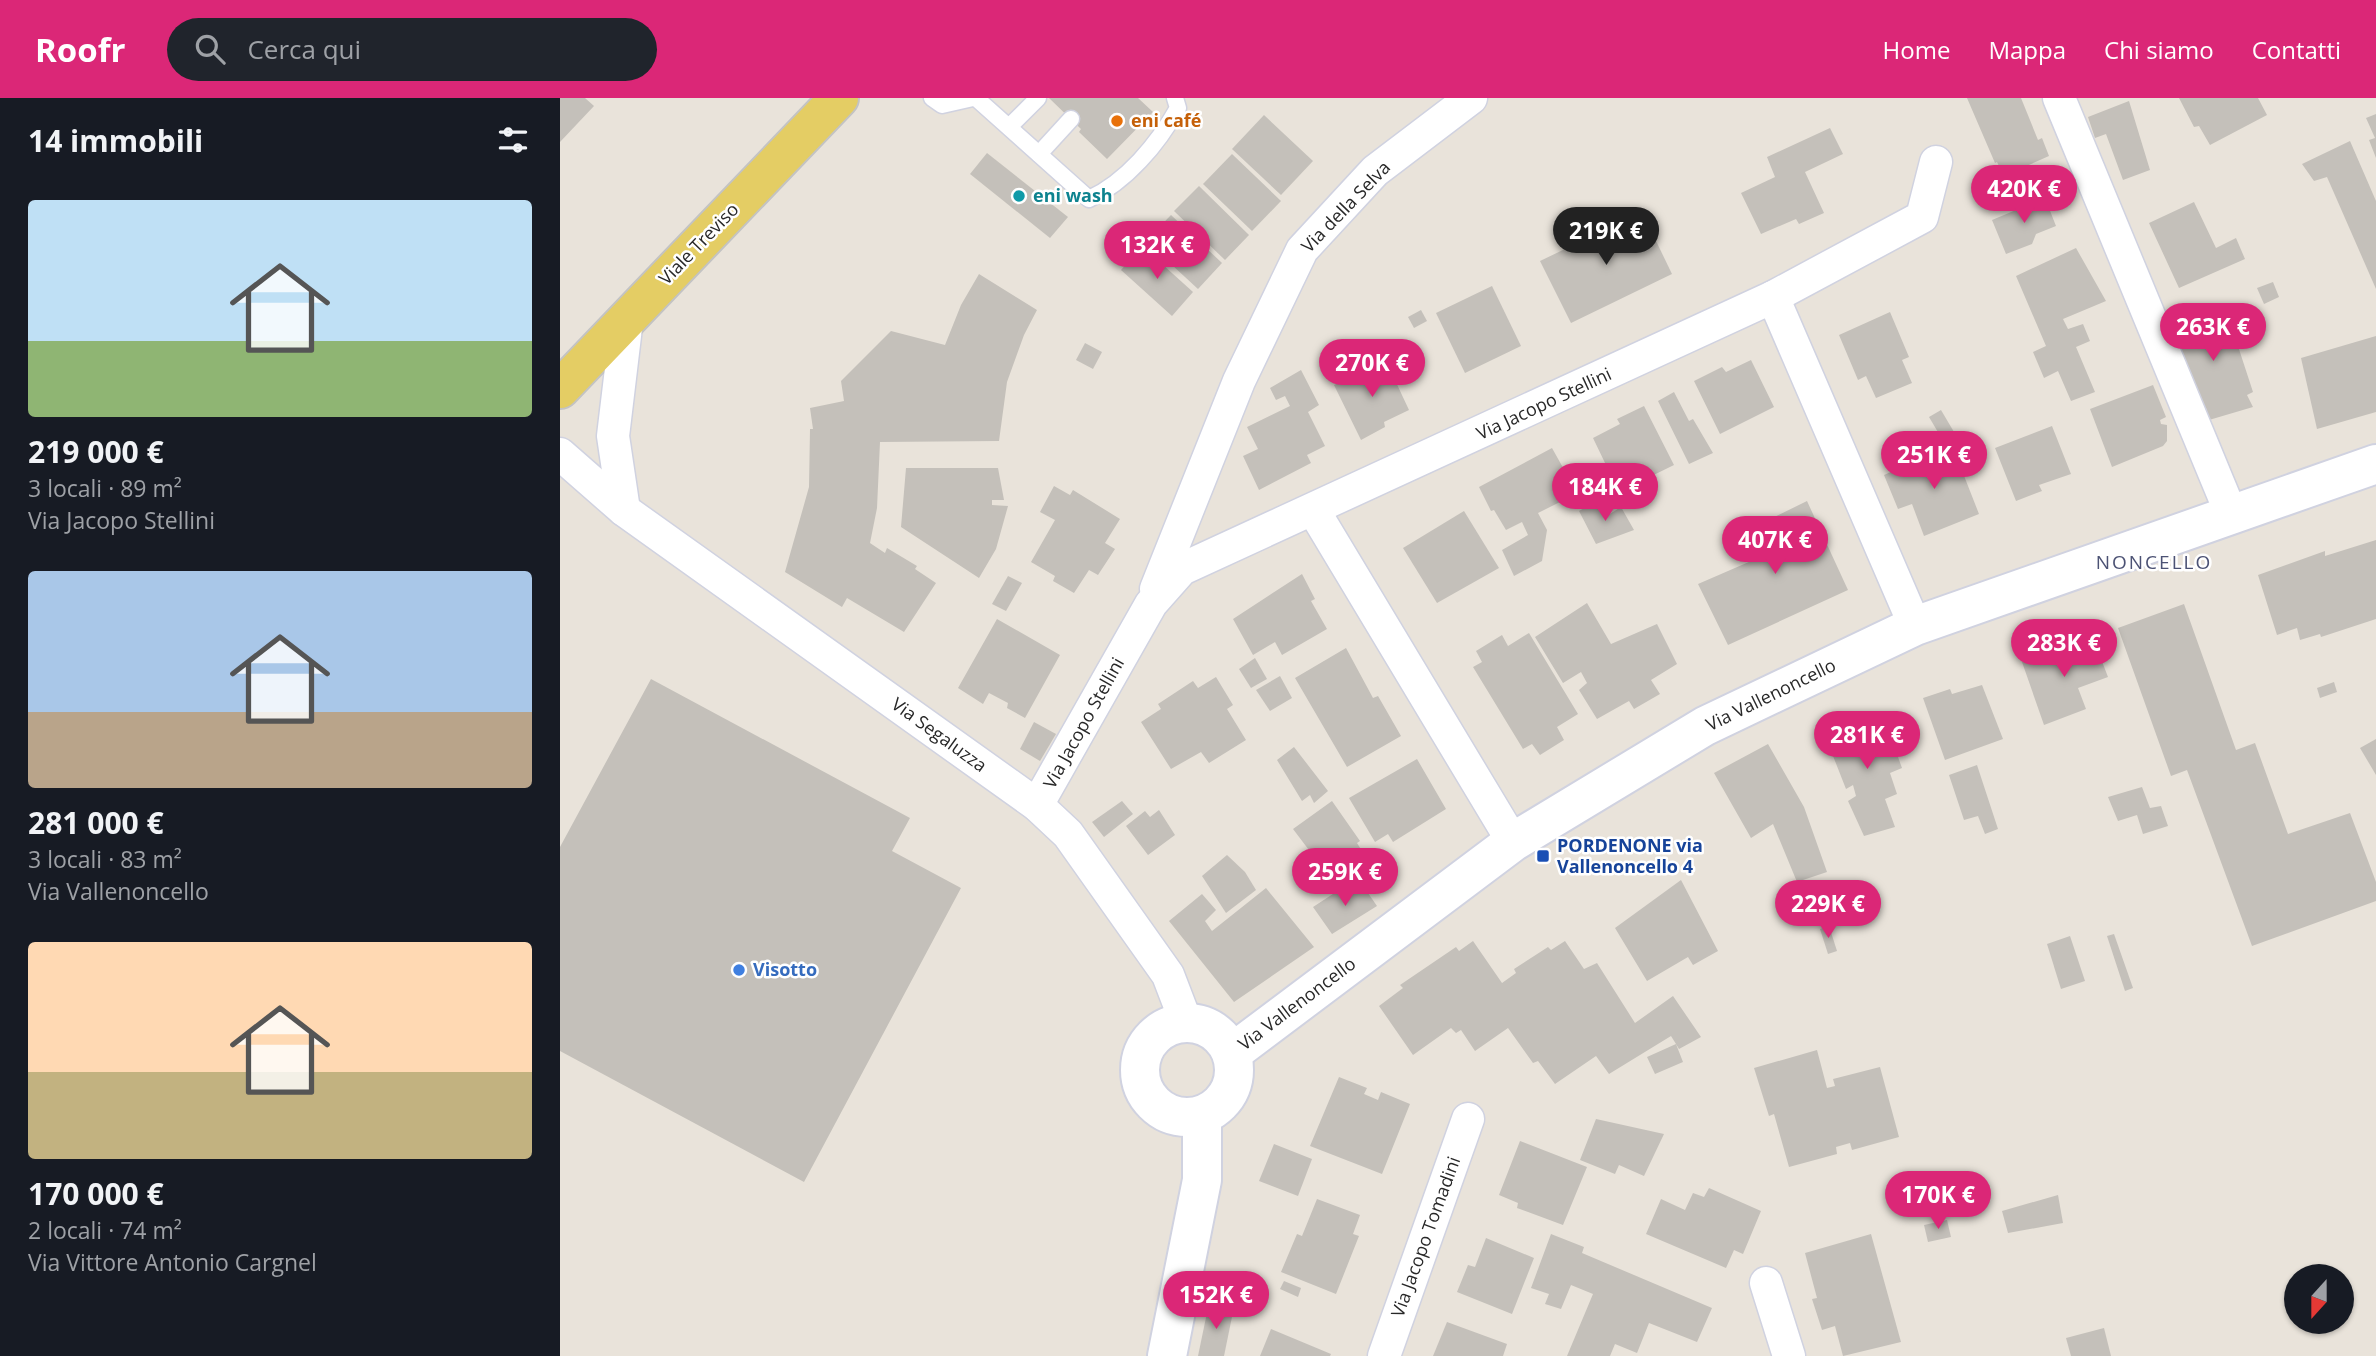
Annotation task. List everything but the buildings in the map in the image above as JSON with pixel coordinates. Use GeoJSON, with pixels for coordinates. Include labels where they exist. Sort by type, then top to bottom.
{"type":"FeatureCollection","features":[{"type":"Feature","properties":{"kind":"main road","name":"Viale Treviso"},"geometry":{"type":"LineString","coordinates":[[560,389],[839,98]]}},
{"type":"Feature","properties":{"kind":"street","name":"Via della Selva"},"geometry":{"type":"LineString","coordinates":[[1238,381],[1303,250],[1375,171],[1471,98]]}},
{"type":"Feature","properties":{"kind":"street"},"geometry":{"type":"LineString","coordinates":[[2059,98],[2142,305],[2232,516]]}},
{"type":"Feature","properties":{"kind":"street","name":"Via Jacopo Stellini"},"geometry":{"type":"LineString","coordinates":[[1151,604],[1182,569],[1314,511],[1773,297],[1922,217],[1937,162]]}},
{"type":"Feature","properties":{"kind":"street"},"geometry":{"type":"LineString","coordinates":[[1773,297],[1915,626]]}},
{"type":"Feature","properties":{"kind":"street"},"geometry":{"type":"LineString","coordinates":[[624,510],[613,436],[627,319]]}},
{"type":"Feature","properties":{"kind":"street","name":"Via Jacopo Stellini"},"geometry":{"type":"LineString","coordinates":[[1037,805],[1151,604],[1238,381]]}},
{"type":"Feature","properties":{"kind":"street","name":"Via Segaluzza"},"geometry":{"type":"LineString","coordinates":[[560,454],[624,510],[1037,805],[1068,834],[1161,964],[1186,1023]]}},
{"type":"Feature","properties":{"kind":"street","name":"Via Vallenoncello"},"geometry":{"type":"LineString","coordinates":[[1232,1052],[1513,842],[1705,726],[1915,626],[2376,464]]}},
{"type":"Feature","properties":{"kind":"street"},"geometry":{"type":"LineString","coordinates":[[1314,511],[1513,842]]}},
{"type":"Feature","properties":{"kind":"street"},"geometry":{"type":"LineString","coordinates":[[1186,1023],[1214,1031],[1232,1052],[1233,1083],[1226,1097],[1215,1108],[1202,1115],[1186,1117],[1170,1114],[1156,1106],[1146,1093],[1140,1077],[1140,1061],[1146,1046],[1164,1029],[1186,1023]]}},
{"type":"Feature","properties":{"kind":"street"},"geometry":{"type":"LineString","coordinates":[[1167,1356],[1202,1180],[1202,1115]]}},
{"type":"Feature","properties":{"kind":"street","name":"Via Jacopo Tomadini"},"geometry":{"type":"LineString","coordinates":[[1384,1356],[1468,1119]]}},
{"type":"Feature","properties":{"kind":"street"},"geometry":{"type":"LineString","coordinates":[[1766,1283],[1789,1356]]}},
{"type":"Feature","properties":{"kind":"lane"},"geometry":{"type":"LineString","coordinates":[[932,98],[942,105],[974,98],[1089,199],[1113,188],[1167,128],[1178,108],[1175,98]]}},
{"type":"Feature","properties":{"kind":"lane"},"geometry":{"type":"LineString","coordinates":[[1009,127],[1038,98]]}},
{"type":"Feature","properties":{"kind":"lane"},"geometry":{"type":"LineString","coordinates":[[1039,154],[1071,119]]}},
{"type":"Feature","properties":{"kind":"place","name":"eni café"},"geometry":{"type":"Point","coordinates":[1117,121]}},
{"type":"Feature","properties":{"kind":"place","name":"eni wash"},"geometry":{"type":"Point","coordinates":[1019,196]}},
{"type":"Feature","properties":{"kind":"place","name":"PORDENONE via Vallenoncello 4"},"geometry":{"type":"Point","coordinates":[1543,856]}},
{"type":"Feature","properties":{"kind":"place","name":"Visotto"},"geometry":{"type":"Point","coordinates":[739,970]}},
{"type":"Feature","properties":{"kind":"district","name":"NONCELLO"},"geometry":{"type":"Point","coordinates":[2154,562]}}]}
